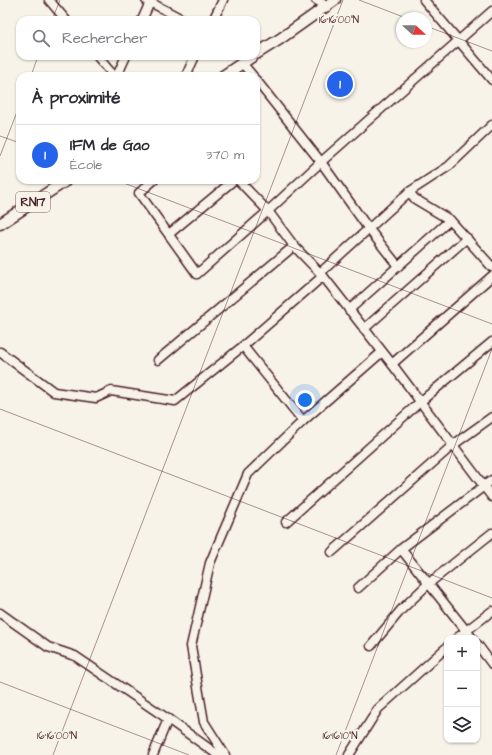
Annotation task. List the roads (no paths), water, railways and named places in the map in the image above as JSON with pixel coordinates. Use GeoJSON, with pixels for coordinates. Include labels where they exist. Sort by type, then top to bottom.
{"type":"FeatureCollection","features":[{"type":"Feature","properties":{"kind":"main road"},"geometry":{"type":"LineString","coordinates":[[260,52],[331,3]]}},
{"type":"Feature","properties":{"kind":"main road"},"geometry":{"type":"LineString","coordinates":[[229,72],[247,60]]}},
{"type":"Feature","properties":{"kind":"main road","name":"RN17"},"geometry":{"type":"LineString","coordinates":[[0,224],[61,184]]}},
{"type":"Feature","properties":{"kind":"street"},"geometry":{"type":"LineString","coordinates":[[49,0],[63,16]]}},
{"type":"Feature","properties":{"kind":"street"},"geometry":{"type":"LineString","coordinates":[[215,16],[223,0]]}},
{"type":"Feature","properties":{"kind":"street"},"geometry":{"type":"LineString","coordinates":[[316,0],[331,3]]}},
{"type":"Feature","properties":{"kind":"street"},"geometry":{"type":"LineString","coordinates":[[424,0],[492,80]]}},
{"type":"Feature","properties":{"kind":"street"},"geometry":{"type":"LineString","coordinates":[[143,16],[149,1],[177,16]]}},
{"type":"Feature","properties":{"kind":"street"},"geometry":{"type":"LineString","coordinates":[[149,184],[139,193],[197,274],[492,11]]}},
{"type":"Feature","properties":{"kind":"street"},"geometry":{"type":"LineString","coordinates":[[100,60],[111,72]]}},
{"type":"Feature","properties":{"kind":"street"},"geometry":{"type":"LineString","coordinates":[[120,72],[124,60]]}},
{"type":"Feature","properties":{"kind":"street"},"geometry":{"type":"LineString","coordinates":[[188,72],[193,60]]}},
{"type":"Feature","properties":{"kind":"street"},"geometry":{"type":"LineString","coordinates":[[242,63],[250,72]]}},
{"type":"Feature","properties":{"kind":"street"},"geometry":{"type":"LineString","coordinates":[[260,85],[321,162],[368,228],[398,266]]}},
{"type":"Feature","properties":{"kind":"street"},"geometry":{"type":"LineString","coordinates":[[0,352],[54,392],[96,398],[111,391],[175,401],[243,346],[368,228],[409,192],[448,166],[492,125]]}},
{"type":"Feature","properties":{"kind":"street"},"geometry":{"type":"LineString","coordinates":[[169,234],[229,184]]}},
{"type":"Feature","properties":{"kind":"street"},"geometry":{"type":"LineString","coordinates":[[242,184],[268,211],[294,246],[321,274],[392,364],[492,497]]}},
{"type":"Feature","properties":{"kind":"street"},"geometry":{"type":"LineString","coordinates":[[409,192],[415,199],[450,220],[492,267]]}},
{"type":"Feature","properties":{"kind":"street"},"geometry":{"type":"LineString","coordinates":[[349,310],[450,220]]}},
{"type":"Feature","properties":{"kind":"street"},"geometry":{"type":"LineString","coordinates":[[364,329],[467,238]]}},
{"type":"Feature","properties":{"kind":"street"},"geometry":{"type":"LineString","coordinates":[[158,360],[294,246]]}},
{"type":"Feature","properties":{"kind":"street"},"geometry":{"type":"LineString","coordinates":[[392,364],[492,276]]}},
{"type":"Feature","properties":{"kind":"street"},"geometry":{"type":"LineString","coordinates":[[286,522],[420,402],[492,342]]}},
{"type":"Feature","properties":{"kind":"street"},"geometry":{"type":"LineString","coordinates":[[243,346],[303,421]]}},
{"type":"Feature","properties":{"kind":"street"},"geometry":{"type":"LineString","coordinates":[[225,755],[204,722],[191,646],[210,563],[248,474],[303,421],[382,352]]}},
{"type":"Feature","properties":{"kind":"street"},"geometry":{"type":"LineString","coordinates":[[332,552],[453,445],[492,417]]}},
{"type":"Feature","properties":{"kind":"street"},"geometry":{"type":"LineString","coordinates":[[358,588],[401,549],[492,480]]}},
{"type":"Feature","properties":{"kind":"street"},"geometry":{"type":"LineString","coordinates":[[371,646],[401,610],[428,584],[492,533]]}},
{"type":"Feature","properties":{"kind":"street"},"geometry":{"type":"LineString","coordinates":[[401,549],[470,635]]}},
{"type":"Feature","properties":{"kind":"street"},"geometry":{"type":"LineString","coordinates":[[460,635],[492,611]]}},
{"type":"Feature","properties":{"kind":"street"},"geometry":{"type":"LineString","coordinates":[[0,613],[48,647],[75,656],[218,755]]}},
{"type":"Feature","properties":{"kind":"street"},"geometry":{"type":"LineString","coordinates":[[480,648],[492,664]]}},
{"type":"Feature","properties":{"kind":"street"},"geometry":{"type":"LineString","coordinates":[[349,755],[378,709],[444,650]]}},
{"type":"Feature","properties":{"kind":"street"},"geometry":{"type":"LineString","coordinates":[[153,755],[168,719]]}},
{"type":"Feature","properties":{"kind":"place","name":"IFM de Gao"},"geometry":{"type":"Point","coordinates":[340,84]}}]}
